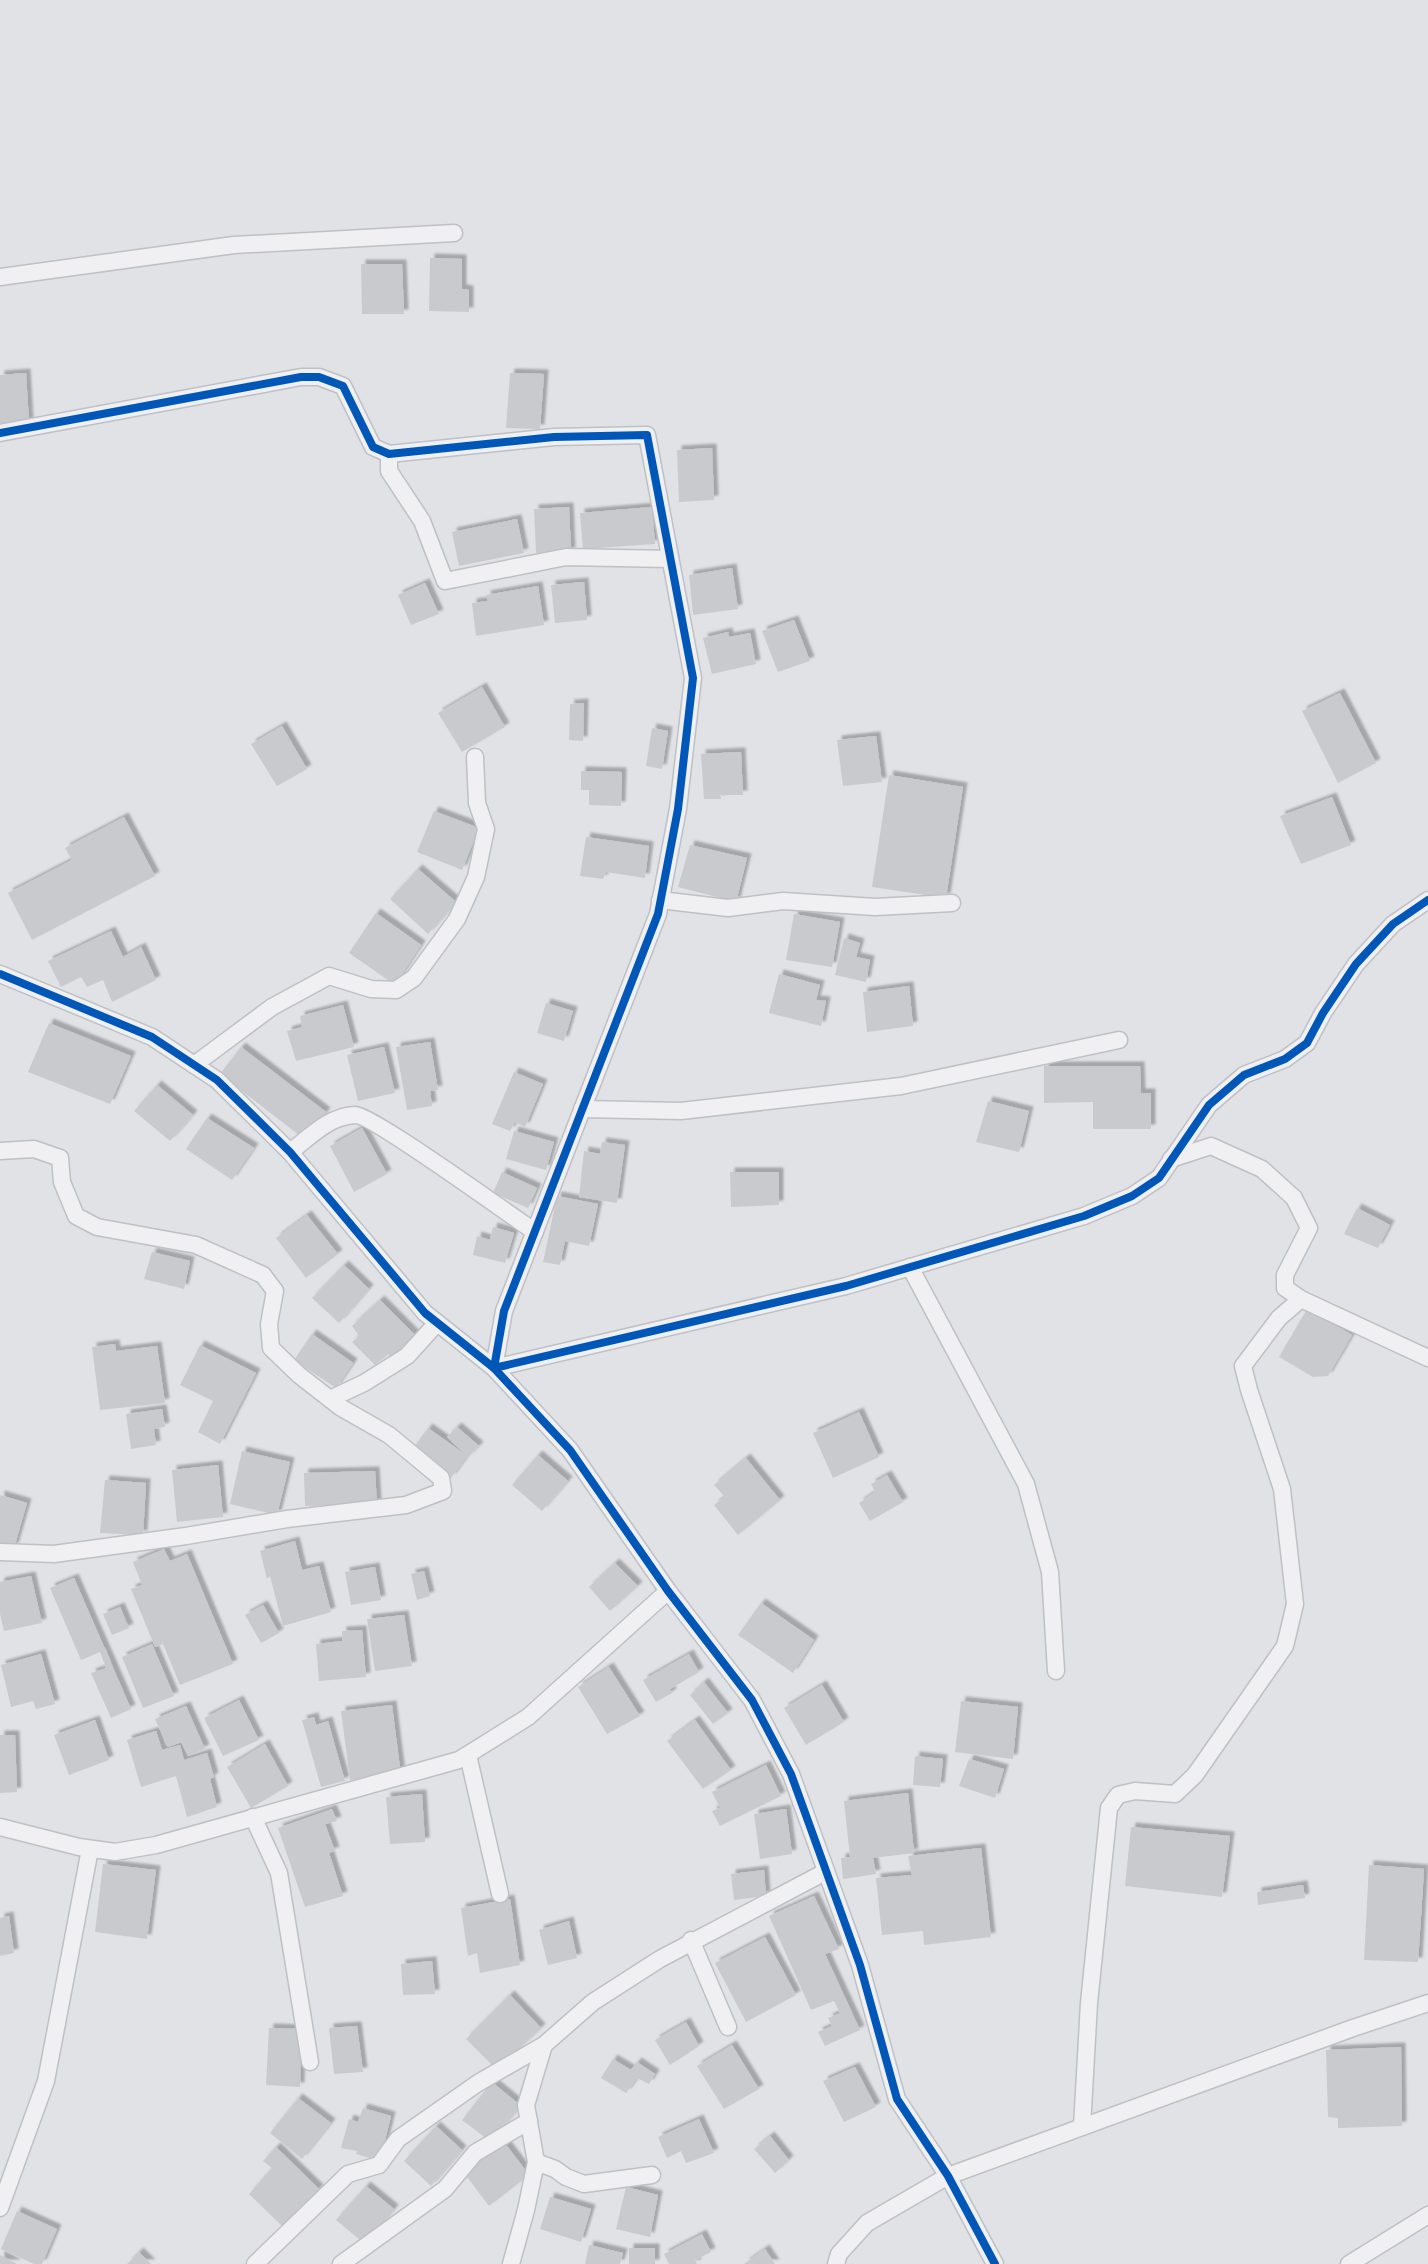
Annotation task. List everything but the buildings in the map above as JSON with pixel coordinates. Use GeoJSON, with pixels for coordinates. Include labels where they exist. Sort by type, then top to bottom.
{"type":"FeatureCollection","features":[{"type":"Feature","properties":{"kind":"street"},"geometry":{"type":"LineString","coordinates":[[0,277],[234,245],[454,233]]}},
{"type":"Feature","properties":{"kind":"street"},"geometry":{"type":"LineString","coordinates":[[0,433],[230,392],[278,380],[301,377],[318,378],[344,386],[373,446],[389,454],[554,437],[647,435],[693,678],[678,809],[658,914],[504,1311],[494,1368]]}},
{"type":"Feature","properties":{"kind":"street"},"geometry":{"type":"LineString","coordinates":[[389,454],[390,472],[422,521],[445,580],[566,557],[670,559]]}},
{"type":"Feature","properties":{"kind":"street"},"geometry":{"type":"LineString","coordinates":[[194,1065],[272,1006],[329,976],[371,989],[396,990],[414,978],[457,919],[476,877],[486,830],[477,803],[475,757]]}},
{"type":"Feature","properties":{"kind":"street"},"geometry":{"type":"LineString","coordinates":[[660,900],[728,908],[783,901],[875,907],[952,903]]}},
{"type":"Feature","properties":{"kind":"street"},"geometry":{"type":"LineString","coordinates":[[494,1368],[846,1286],[1100,1209],[1132,1196],[1159,1178],[1209,1105],[1244,1075],[1285,1059],[1307,1043],[1323,1013],[1356,964],[1393,924],[1428,900]]}},
{"type":"Feature","properties":{"kind":"street"},"geometry":{"type":"LineString","coordinates":[[0,974],[152,1037],[217,1080],[290,1152],[425,1313],[494,1368],[570,1450],[668,1591],[752,1700],[790,1774],[860,1965],[896,2099],[948,2176],[995,2264]]}},
{"type":"Feature","properties":{"kind":"street"},"geometry":{"type":"LineString","coordinates":[[582,1109],[681,1111],[901,1086],[1119,1040]]}},
{"type":"Feature","properties":{"kind":"street"},"geometry":{"type":"LineString","coordinates":[[290,1152],[335,1118],[358,1114],[394,1135],[535,1232]]}},
{"type":"Feature","properties":{"kind":"street"},"geometry":{"type":"LineString","coordinates":[[1172,1159],[1211,1146],[1262,1169],[1294,1198],[1308,1228],[1285,1275],[1285,1288],[1301,1299],[1428,1358]]}},
{"type":"Feature","properties":{"kind":"street"},"geometry":{"type":"LineString","coordinates":[[0,1151],[34,1149],[60,1158],[62,1182],[76,1216],[97,1227],[196,1245],[263,1275],[275,1291],[269,1324],[271,1348],[299,1375],[330,1399],[397,1442],[441,1478],[443,1491],[406,1505],[287,1519],[186,1536],[54,1554],[0,1552]]}},
{"type":"Feature","properties":{"kind":"street"},"geometry":{"type":"LineString","coordinates":[[910,1267],[1026,1484],[1050,1572],[1056,1671]]}},
{"type":"Feature","properties":{"kind":"street"},"geometry":{"type":"LineString","coordinates":[[1082,2127],[1089,2003],[1109,1808],[1118,1795],[1135,1791],[1175,1794],[1195,1775],[1285,1646],[1295,1604],[1282,1489],[1248,1390],[1243,1366],[1279,1318],[1301,1299]]}},
{"type":"Feature","properties":{"kind":"street"},"geometry":{"type":"LineString","coordinates":[[330,1399],[364,1383],[407,1356],[437,1323]]}},
{"type":"Feature","properties":{"kind":"street"},"geometry":{"type":"LineString","coordinates":[[0,1827],[115,1852],[156,1845],[459,1760],[528,1717],[668,1591]]}},
{"type":"Feature","properties":{"kind":"street"},"geometry":{"type":"LineString","coordinates":[[468,1755],[500,1894]]}},
{"type":"Feature","properties":{"kind":"street"},"geometry":{"type":"LineString","coordinates":[[253,1817],[279,1873],[310,2062]]}},
{"type":"Feature","properties":{"kind":"street"},"geometry":{"type":"LineString","coordinates":[[0,2208],[46,2081],[90,1848]]}},
{"type":"Feature","properties":{"kind":"street"},"geometry":{"type":"LineString","coordinates":[[255,2264],[348,2174],[379,2165],[398,2139],[478,2083],[544,2045],[593,2002],[691,1940],[825,1872]]}},
{"type":"Feature","properties":{"kind":"street"},"geometry":{"type":"LineString","coordinates":[[691,1940],[728,2027]]}},
{"type":"Feature","properties":{"kind":"street"},"geometry":{"type":"LineString","coordinates":[[836,2264],[839,2254],[867,2223],[948,2176],[1353,2028],[1428,2003]]}},
{"type":"Feature","properties":{"kind":"street"},"geometry":{"type":"LineString","coordinates":[[511,2264],[526,2210],[536,2162],[526,2105],[544,2045]]}},
{"type":"Feature","properties":{"kind":"street"},"geometry":{"type":"LineString","coordinates":[[341,2264],[445,2189],[475,2153],[529,2121]]}},
{"type":"Feature","properties":{"kind":"street"},"geometry":{"type":"LineString","coordinates":[[536,2162],[555,2169],[566,2177],[584,2184],[652,2175]]}},
{"type":"Feature","properties":{"kind":"street"},"geometry":{"type":"LineString","coordinates":[[1349,2264],[1428,2215]]}},
{"type":"Feature","properties":{"kind":"cycle path"},"geometry":{"type":"LineString","coordinates":[[0,433],[301,377],[319,377],[343,386],[373,447],[389,454],[554,437],[647,435],[693,678],[678,809],[658,914],[504,1311],[494,1368],[846,1286],[1084,1216],[1132,1196],[1159,1178],[1209,1105],[1244,1075],[1285,1059],[1307,1043],[1323,1013],[1356,964],[1393,924],[1428,900]]}},
{"type":"Feature","properties":{"kind":"cycle path"},"geometry":{"type":"LineString","coordinates":[[0,974],[152,1037],[217,1080],[290,1152],[425,1313],[494,1368],[570,1450],[668,1591],[752,1700],[791,1774],[860,1965],[897,2099],[948,2176],[995,2264]]}}]}
